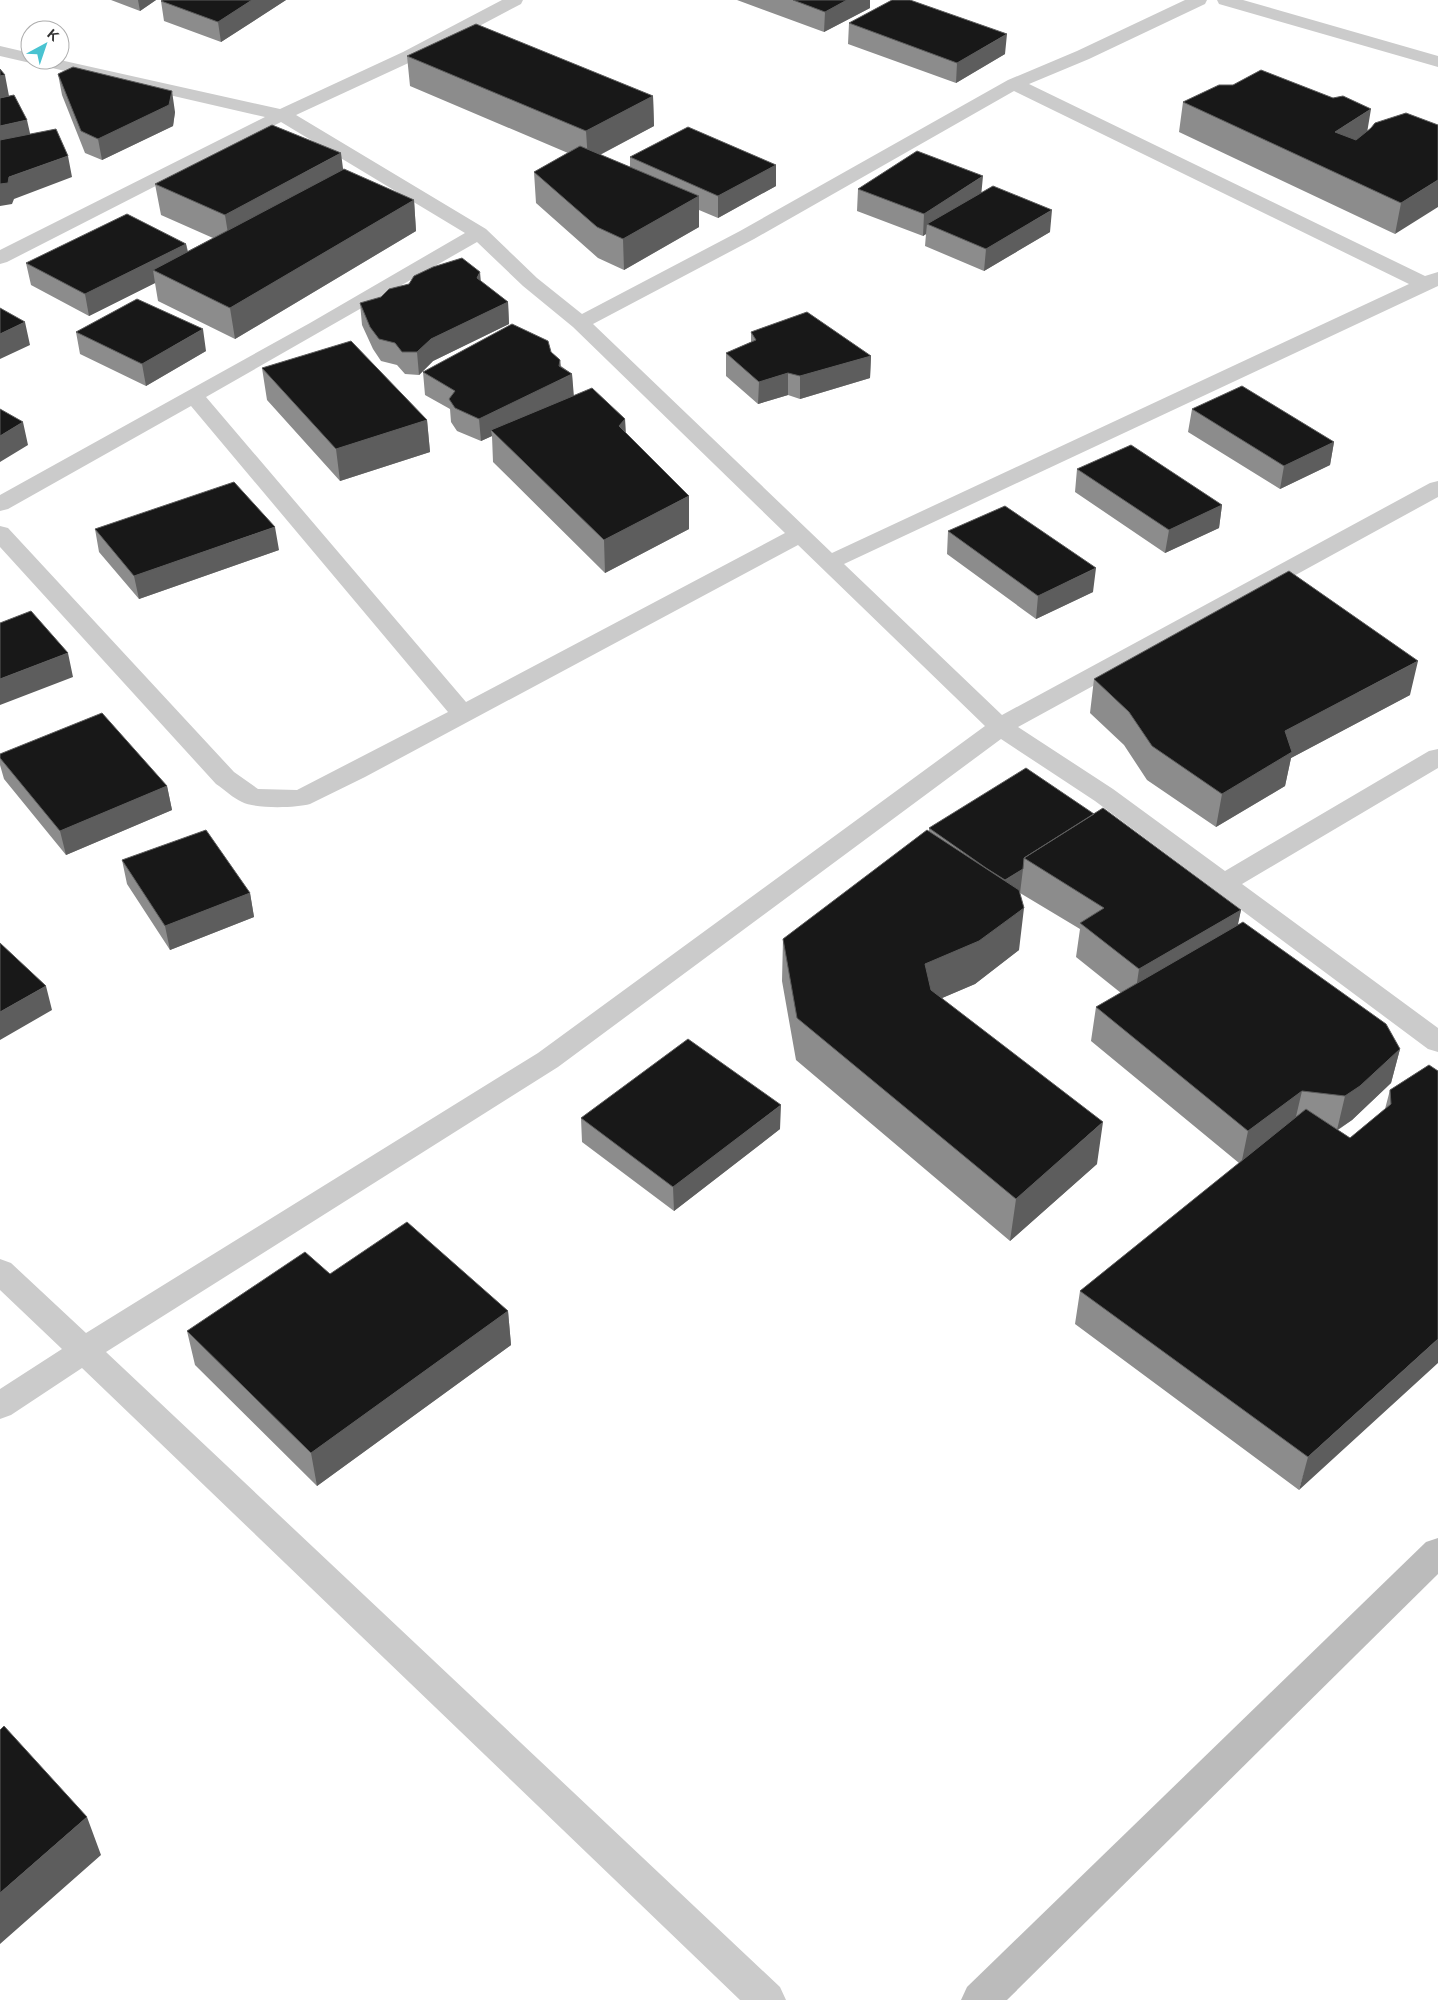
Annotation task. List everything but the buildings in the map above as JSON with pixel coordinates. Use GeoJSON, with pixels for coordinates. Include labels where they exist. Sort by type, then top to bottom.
{"type":"FeatureCollection","features":[{"type":"Feature","properties":{"kind":"street"},"geometry":{"type":"LineString","coordinates":[[0,258],[282,115],[409,56],[515,0]]}},
{"type":"Feature","properties":{"kind":"street"},"geometry":{"type":"LineString","coordinates":[[580,323],[747,235],[1014,84],[1083,55],[1171,5],[1199,0]]}},
{"type":"Feature","properties":{"kind":"street"},"geometry":{"type":"LineString","coordinates":[[1225,0],[1438,62]]}},
{"type":"Feature","properties":{"kind":"street"},"geometry":{"type":"LineString","coordinates":[[0,51],[20,56]]}},
{"type":"Feature","properties":{"kind":"street"},"geometry":{"type":"LineString","coordinates":[[70,67],[282,115],[480,233],[530,282],[580,323],[1000,727],[1104,795],[1438,1042]]}},
{"type":"Feature","properties":{"kind":"street"},"geometry":{"type":"LineString","coordinates":[[1014,84],[1431,281]]}},
{"type":"Feature","properties":{"kind":"street"},"geometry":{"type":"LineString","coordinates":[[0,504],[480,233]]}},
{"type":"Feature","properties":{"kind":"street"},"geometry":{"type":"LineString","coordinates":[[830,562],[1431,281]]}},
{"type":"Feature","properties":{"kind":"street"},"geometry":{"type":"LineString","coordinates":[[194,396],[463,714]]}},
{"type":"Feature","properties":{"kind":"street"},"geometry":{"type":"LineString","coordinates":[[0,1406],[83,1351],[548,1060],[1000,727],[1438,488]]}},
{"type":"Feature","properties":{"kind":"street"},"geometry":{"type":"LineString","coordinates":[[0,533],[225,778],[252,797],[301,798],[801,534]]}},
{"type":"Feature","properties":{"kind":"street"},"geometry":{"type":"LineString","coordinates":[[1223,884],[1438,757]]}},
{"type":"Feature","properties":{"kind":"street"},"geometry":{"type":"LineString","coordinates":[[0,1271],[767,2000]]}},
{"type":"Feature","properties":{"kind":"street"},"geometry":{"type":"LineString","coordinates":[[980,2000],[1438,1552]]}}]}
